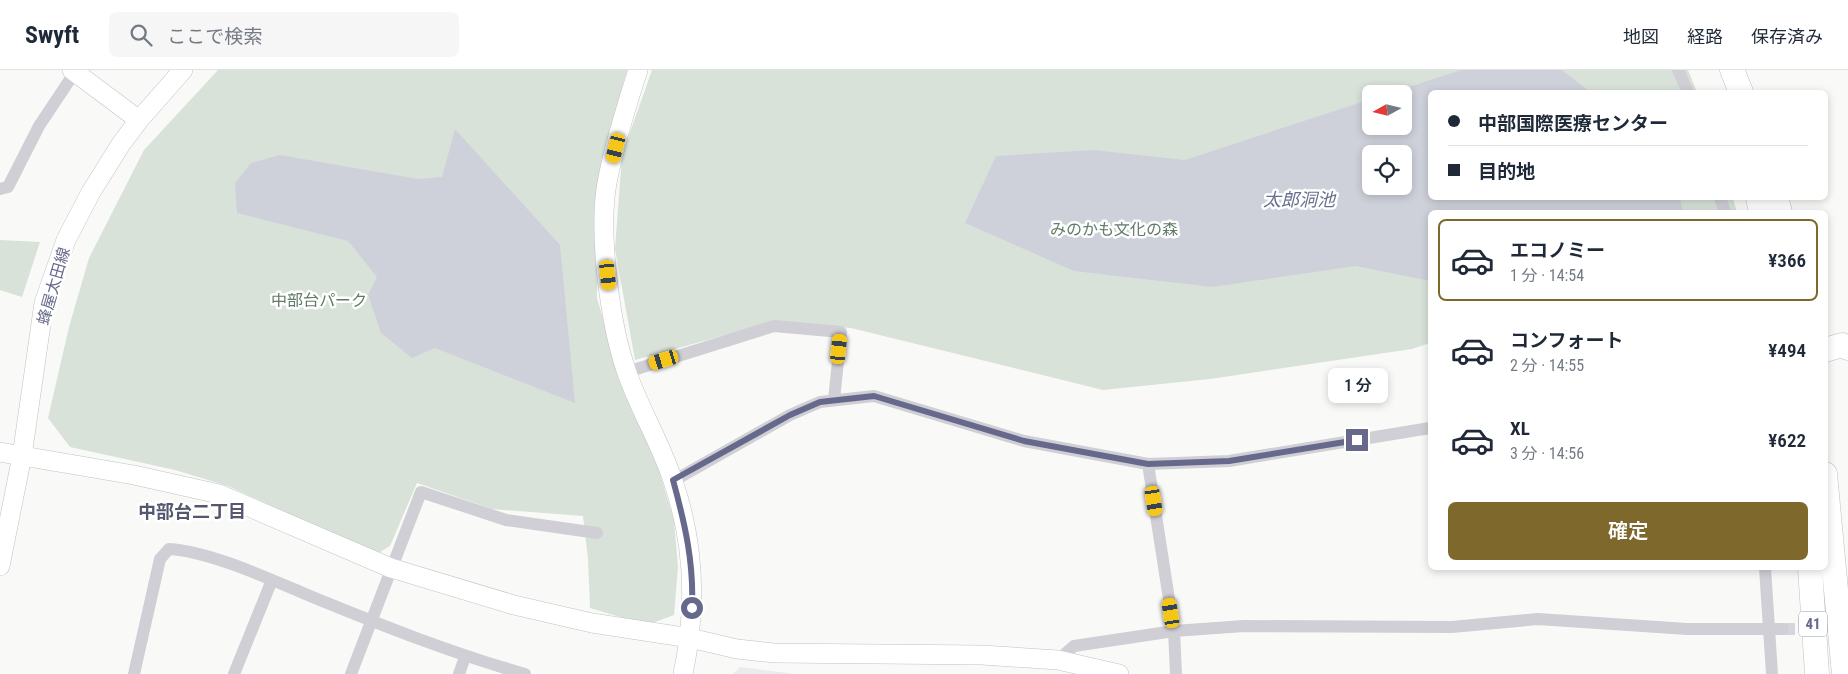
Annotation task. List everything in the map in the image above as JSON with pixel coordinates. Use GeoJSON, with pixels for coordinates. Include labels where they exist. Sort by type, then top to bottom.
{"type":"FeatureCollection","features":[{"type":"Feature","properties":{"kind":"highway"},"geometry":{"type":"LineString","coordinates":[[1714,70],[1722,90]]}},
{"type":"Feature","properties":{"kind":"highway"},"geometry":{"type":"LineString","coordinates":[[1732,70],[1740,90]]}},
{"type":"Feature","properties":{"kind":"highway"},"geometry":{"type":"LineString","coordinates":[[1828,349],[1842,345],[1848,348]]}},
{"type":"Feature","properties":{"kind":"highway","name":"41"},"geometry":{"type":"LineString","coordinates":[[1828,506],[1844,674]]}},
{"type":"Feature","properties":{"kind":"highway","name":"41"},"geometry":{"type":"LineString","coordinates":[[1810,570],[1817,674]]}},
{"type":"Feature","properties":{"kind":"street","name":"蜂屋太田線"},"geometry":{"type":"LineString","coordinates":[[0,566],[22,456],[44,303],[63,249],[91,192],[138,120],[183,70]]}},
{"type":"Feature","properties":{"kind":"street"},"geometry":{"type":"LineString","coordinates":[[638,70],[625,112],[606,192],[604,245],[611,305],[627,372],[673,480],[685,524],[693,578],[690,638],[682,674]]}},
{"type":"Feature","properties":{"kind":"street"},"geometry":{"type":"LineString","coordinates":[[1678,70],[1687,90]]}},
{"type":"Feature","properties":{"kind":"street"},"geometry":{"type":"LineString","coordinates":[[0,189],[8,186],[40,126],[73,71],[138,120]]}},
{"type":"Feature","properties":{"kind":"street"},"geometry":{"type":"LineString","coordinates":[[627,372],[774,326],[841,332],[834,400]]}},
{"type":"Feature","properties":{"kind":"street"},"geometry":{"type":"LineString","coordinates":[[673,480],[790,415],[820,402],[874,396],[1024,441],[1148,464],[1229,461],[1428,428]]}},
{"type":"Feature","properties":{"kind":"street"},"geometry":{"type":"LineString","coordinates":[[0,452],[134,475],[219,494],[391,568],[514,605],[592,624],[690,638],[737,649],[774,653],[982,655],[1058,660],[1119,674]]}},
{"type":"Feature","properties":{"kind":"street"},"geometry":{"type":"LineString","coordinates":[[1148,464],[1174,631],[1176,674]]}},
{"type":"Feature","properties":{"kind":"street"},"geometry":{"type":"LineString","coordinates":[[351,674],[370,620],[421,492],[506,520],[597,534]]}},
{"type":"Feature","properties":{"kind":"street"},"geometry":{"type":"LineString","coordinates":[[134,674],[160,559],[169,549],[186,550],[272,580],[465,657],[525,674]]}},
{"type":"Feature","properties":{"kind":"street"},"geometry":{"type":"LineString","coordinates":[[1766,570],[1772,674]]}},
{"type":"Feature","properties":{"kind":"street"},"geometry":{"type":"LineString","coordinates":[[234,674],[272,580]]}},
{"type":"Feature","properties":{"kind":"street"},"geometry":{"type":"LineString","coordinates":[[1058,660],[1074,646],[1174,631],[1244,626],[1452,627],[1538,619],[1687,629],[1783,628]]}},
{"type":"Feature","properties":{"kind":"street"},"geometry":{"type":"LineString","coordinates":[[459,674],[465,657]]}},
{"type":"Feature","properties":{"kind":"shaded area"},"geometry":{"type":"Polygon","coordinates":[[[740,667],[795,674],[733,674],[740,667]]]}},
{"type":"Feature","properties":{"kind":"green space","name":"中部台パーク"},"geometry":{"type":"Polygon","coordinates":[[[218,70],[627,70],[605,151],[598,208],[597,298],[613,354],[654,454],[674,520],[678,567],[674,615],[647,625],[590,608],[588,559],[583,516],[492,509],[417,483],[390,546],[377,554],[228,486],[175,470],[70,447],[48,418],[69,327],[89,258],[144,150],[218,70]]]}},
{"type":"Feature","properties":{"kind":"green space","name":"みのかも文化の森"},"geometry":{"type":"Polygon","coordinates":[[[652,70],[1688,70],[1696,90],[1428,90],[1428,200],[1734,200],[1736,210],[1428,210],[1428,344],[1412,349],[1210,379],[1103,390],[851,328],[772,322],[635,360],[615,249],[622,155],[652,70]]]}},
{"type":"Feature","properties":{"kind":"green space"},"geometry":{"type":"Polygon","coordinates":[[[0,240],[40,242],[22,297],[0,290],[0,240]]]}},
{"type":"Feature","properties":{"kind":"water","name":"太郎洞池"},"geometry":{"type":"Polygon","coordinates":[[[1461,70],[1562,70],[1587,90],[1428,90],[1428,200],[1680,200],[1683,210],[1428,210],[1428,281],[1356,266],[1212,287],[1074,271],[965,223],[996,156],[1093,150],[1185,160],[1362,102],[1362,135],[1412,135],[1412,86],[1461,70]]]}},
{"type":"Feature","properties":{"kind":"water"},"geometry":{"type":"Polygon","coordinates":[[[455,129],[560,245],[575,403],[435,348],[412,358],[381,333],[368,295],[377,277],[348,241],[237,213],[235,183],[251,163],[280,155],[418,179],[442,177],[455,129]]]}},
{"type":"Feature","properties":{"kind":"tunnel"},"geometry":{"type":"LineString","coordinates":[[1783,629],[1818,629]]}},
{"type":"Feature","properties":{"kind":"district","name":"中部台二丁目"},"geometry":{"type":"Point","coordinates":[192,512]}},
{"type":"Feature","properties":{"kind":"route"},"geometry":{"type":"LineString","coordinates":[[692,608],[693,578],[685,524],[673,480],[790,415],[820,402],[874,396],[1024,441],[1148,464],[1229,461],[1357,440]]}}]}
